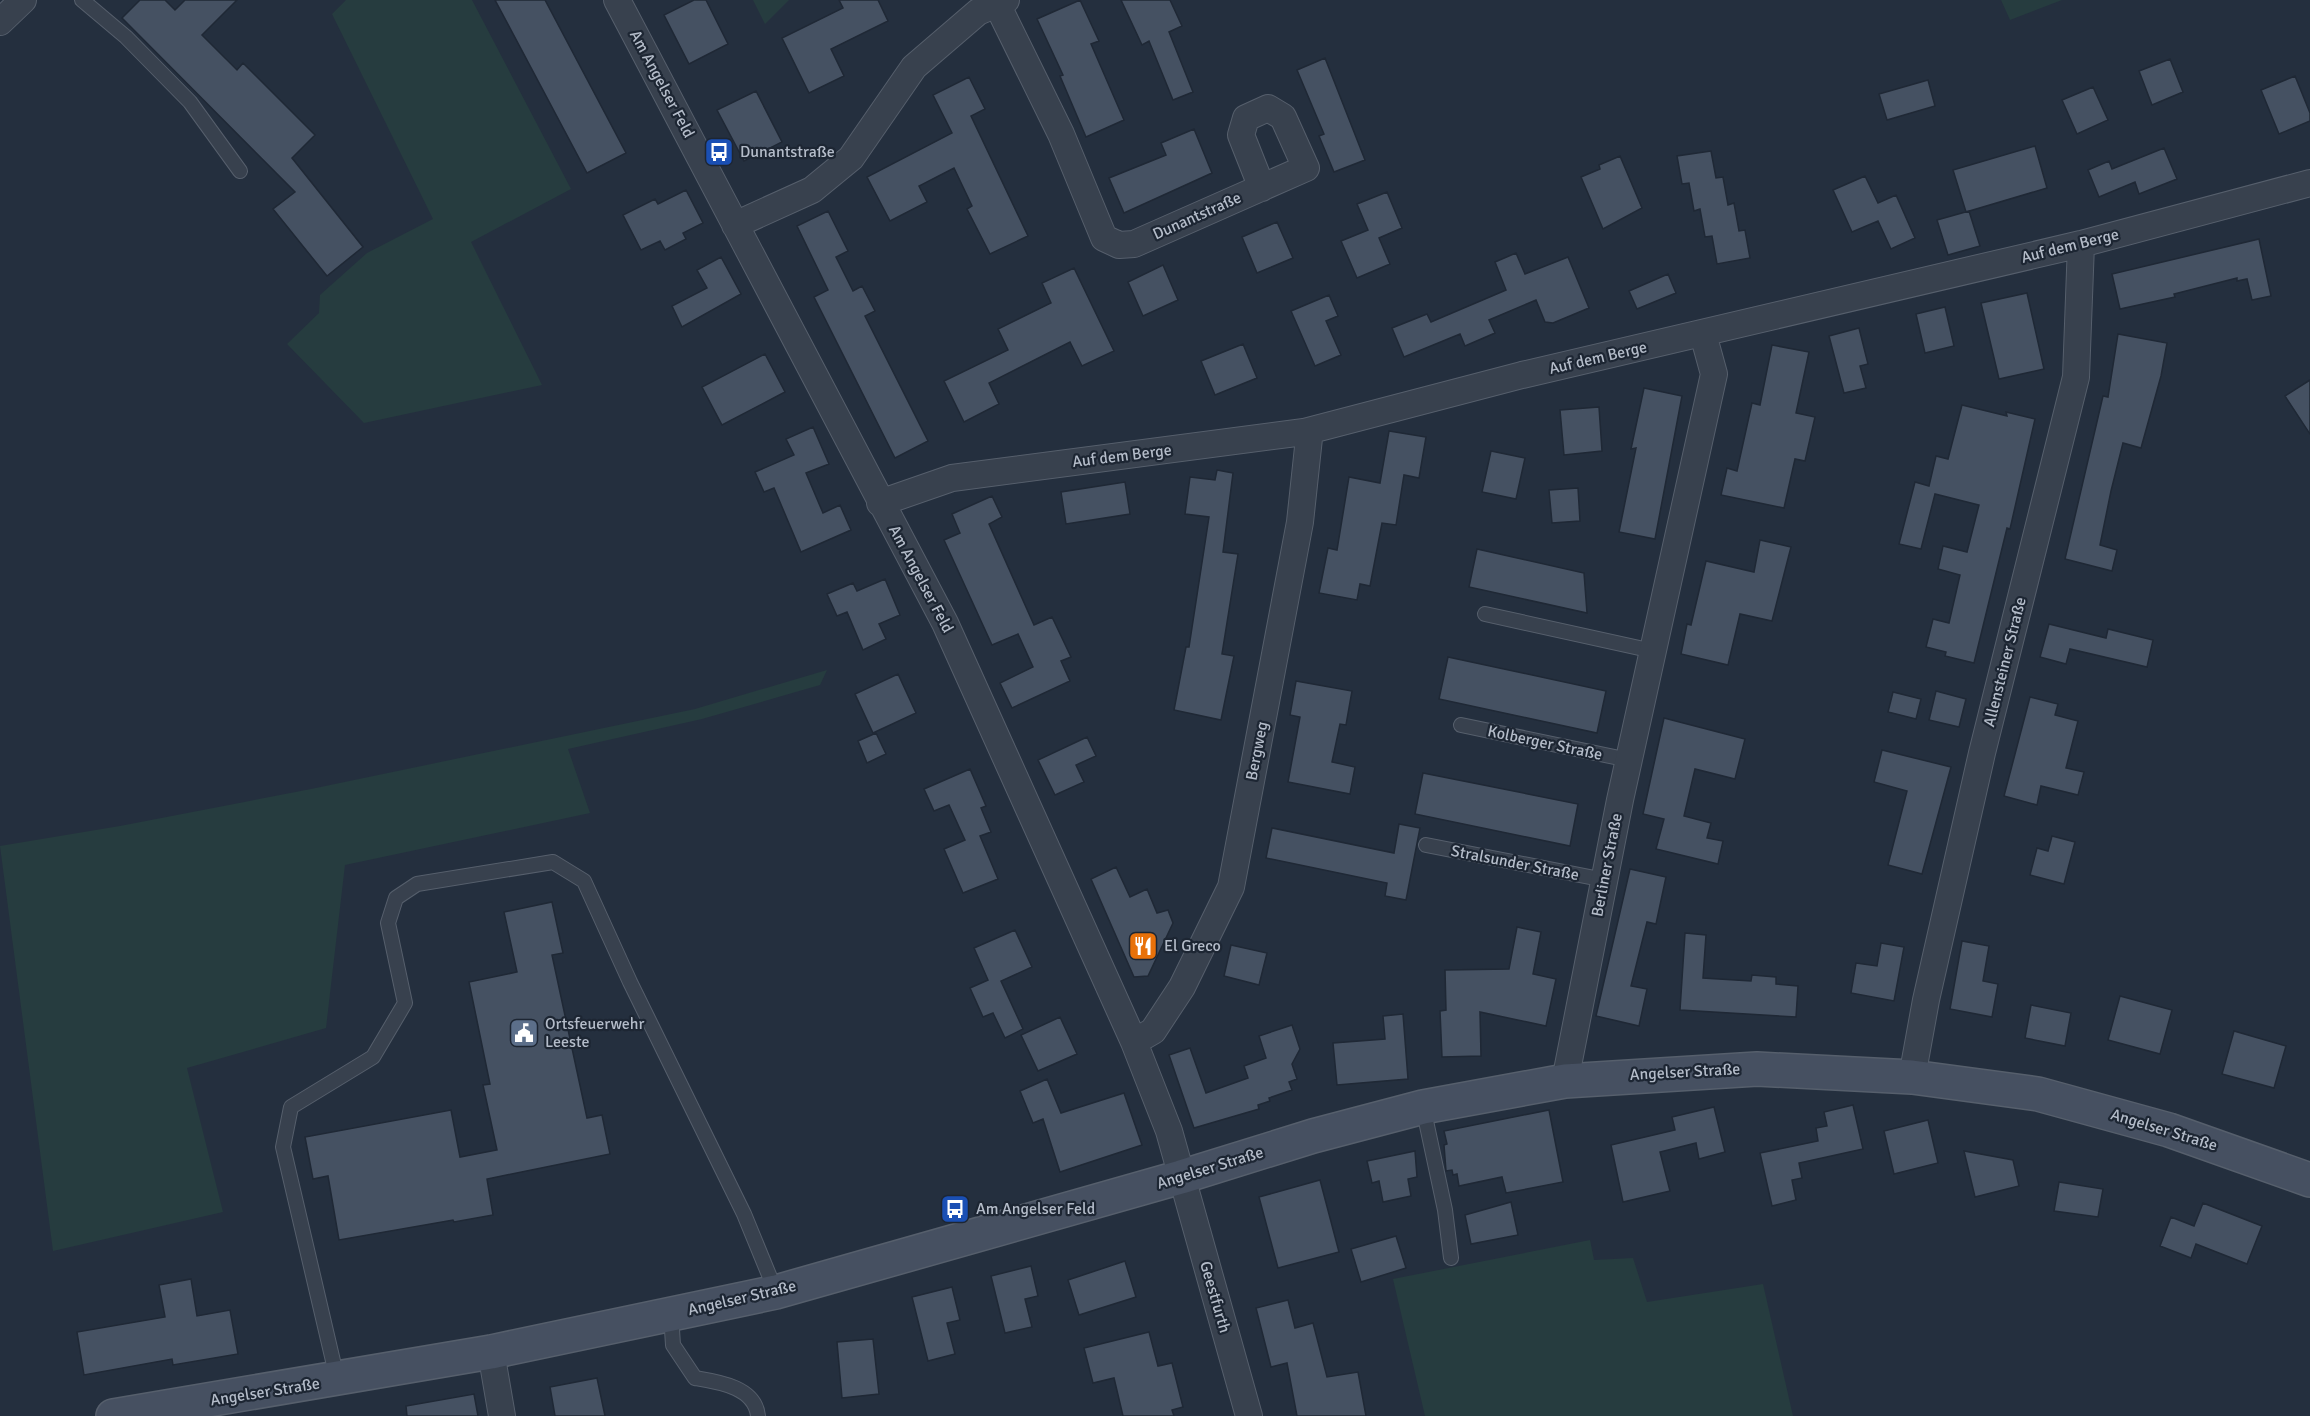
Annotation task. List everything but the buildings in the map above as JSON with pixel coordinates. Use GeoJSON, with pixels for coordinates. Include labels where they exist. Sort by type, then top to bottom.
{"type":"FeatureCollection","features":[{"type":"Feature","properties":{"kind":"main road","name":"Angelser Straße"},"geometry":{"type":"LineString","coordinates":[[112,1416],[338,1380],[491,1352],[776,1292],[1181,1177],[1312,1136],[1423,1107],[1565,1081],[1757,1069],[1912,1077],[2038,1094],[2169,1130],[2310,1180]]}},
{"type":"Feature","properties":{"kind":"street"},"geometry":{"type":"LineString","coordinates":[[0,22],[23,0]]}},
{"type":"Feature","properties":{"kind":"street","name":"Am Angelser Feld"},"geometry":{"type":"LineString","coordinates":[[617,0],[804,351],[880,503],[945,623],[1134,1042],[1169,1131],[1181,1177]]}},
{"type":"Feature","properties":{"kind":"street","name":"Dunantstraße"},"geometry":{"type":"LineString","coordinates":[[735,225],[812,190],[851,158],[914,68],[978,12],[999,1],[1061,134],[1104,238],[1119,245],[1134,244],[1262,188]]}},
{"type":"Feature","properties":{"kind":"street","name":"Auf dem Berge"},"geometry":{"type":"LineString","coordinates":[[880,503],[952,478],[1304,432],[1522,375],[2081,244],[2310,183]]}},
{"type":"Feature","properties":{"kind":"street","name":"Allensteiner Straße"},"geometry":{"type":"LineString","coordinates":[[1912,1077],[1926,1000],[1982,753],[2076,377],[2081,244]]}},
{"type":"Feature","properties":{"kind":"street","name":"Berliner Straße"},"geometry":{"type":"LineString","coordinates":[[1565,1081],[1629,760],[1714,374],[1703,334]]}},
{"type":"Feature","properties":{"kind":"street","name":"Bergweg"},"geometry":{"type":"LineString","coordinates":[[1134,1042],[1153,1031],[1182,987],[1231,887],[1300,522],[1309,438],[1304,432]]}},
{"type":"Feature","properties":{"kind":"street","name":"Geestfurth"},"geometry":{"type":"LineString","coordinates":[[1181,1177],[1249,1416]]}},
{"type":"Feature","properties":{"kind":"street"},"geometry":{"type":"LineString","coordinates":[[491,1352],[502,1416]]}},
{"type":"Feature","properties":{"kind":"lane"},"geometry":{"type":"LineString","coordinates":[[82,0],[126,37],[190,102],[240,171]]}},
{"type":"Feature","properties":{"kind":"lane"},"geometry":{"type":"LineString","coordinates":[[1485,614],[1653,651]]}},
{"type":"Feature","properties":{"kind":"lane","name":"Kolberger Straße"},"geometry":{"type":"LineString","coordinates":[[1461,725],[1629,760]]}},
{"type":"Feature","properties":{"kind":"lane","name":"Stralsunder Straße"},"geometry":{"type":"LineString","coordinates":[[1426,845],[1605,880]]}},
{"type":"Feature","properties":{"kind":"lane"},"geometry":{"type":"LineString","coordinates":[[338,1380],[283,1147],[291,1107],[373,1058],[405,1003],[388,923],[396,898],[417,884],[553,862],[584,881],[630,982],[744,1214],[776,1292]]}},
{"type":"Feature","properties":{"kind":"lane"},"geometry":{"type":"LineString","coordinates":[[1423,1107],[1445,1210],[1451,1258]]}},
{"type":"Feature","properties":{"kind":"lane"},"geometry":{"type":"LineString","coordinates":[[671,1314],[673,1346],[695,1378],[719,1382],[745,1393],[757,1406],[758,1416]]}},
{"type":"Feature","properties":{"kind":"green space"},"geometry":{"type":"Polygon","coordinates":[[[346,0],[472,0],[571,189],[471,242],[542,385],[364,423],[287,344],[319,313],[320,295],[367,253],[433,219],[332,14],[346,0]]]}},
{"type":"Feature","properties":{"kind":"green space"},"geometry":{"type":"Polygon","coordinates":[[[753,0],[789,0],[765,24],[753,0]]]}},
{"type":"Feature","properties":{"kind":"green space"},"geometry":{"type":"Polygon","coordinates":[[[2001,0],[2062,0],[2010,20],[2001,0]]]}},
{"type":"Feature","properties":{"kind":"green space"},"geometry":{"type":"Polygon","coordinates":[[[827,670],[820,685],[702,719],[568,749],[590,813],[345,865],[326,1028],[187,1068],[223,1212],[53,1251],[0,846],[120,826],[311,789],[695,709],[827,670]]]}},
{"type":"Feature","properties":{"kind":"green space"},"geometry":{"type":"Polygon","coordinates":[[[1590,1240],[1594,1260],[1633,1258],[1647,1302],[1763,1284],[1793,1416],[1425,1416],[1393,1279],[1590,1240]]]}},
{"type":"Feature","properties":{"kind":"place","name":"Dunantstraße"},"geometry":{"type":"Point","coordinates":[719,152]}},
{"type":"Feature","properties":{"kind":"place","name":"El Greco"},"geometry":{"type":"Point","coordinates":[1143,946]}},
{"type":"Feature","properties":{"kind":"place","name":"Ortsfeuerwehr Leeste"},"geometry":{"type":"Point","coordinates":[524,1033]}},
{"type":"Feature","properties":{"kind":"place","name":"Am Angelser Feld"},"geometry":{"type":"Point","coordinates":[955,1209]}}]}
